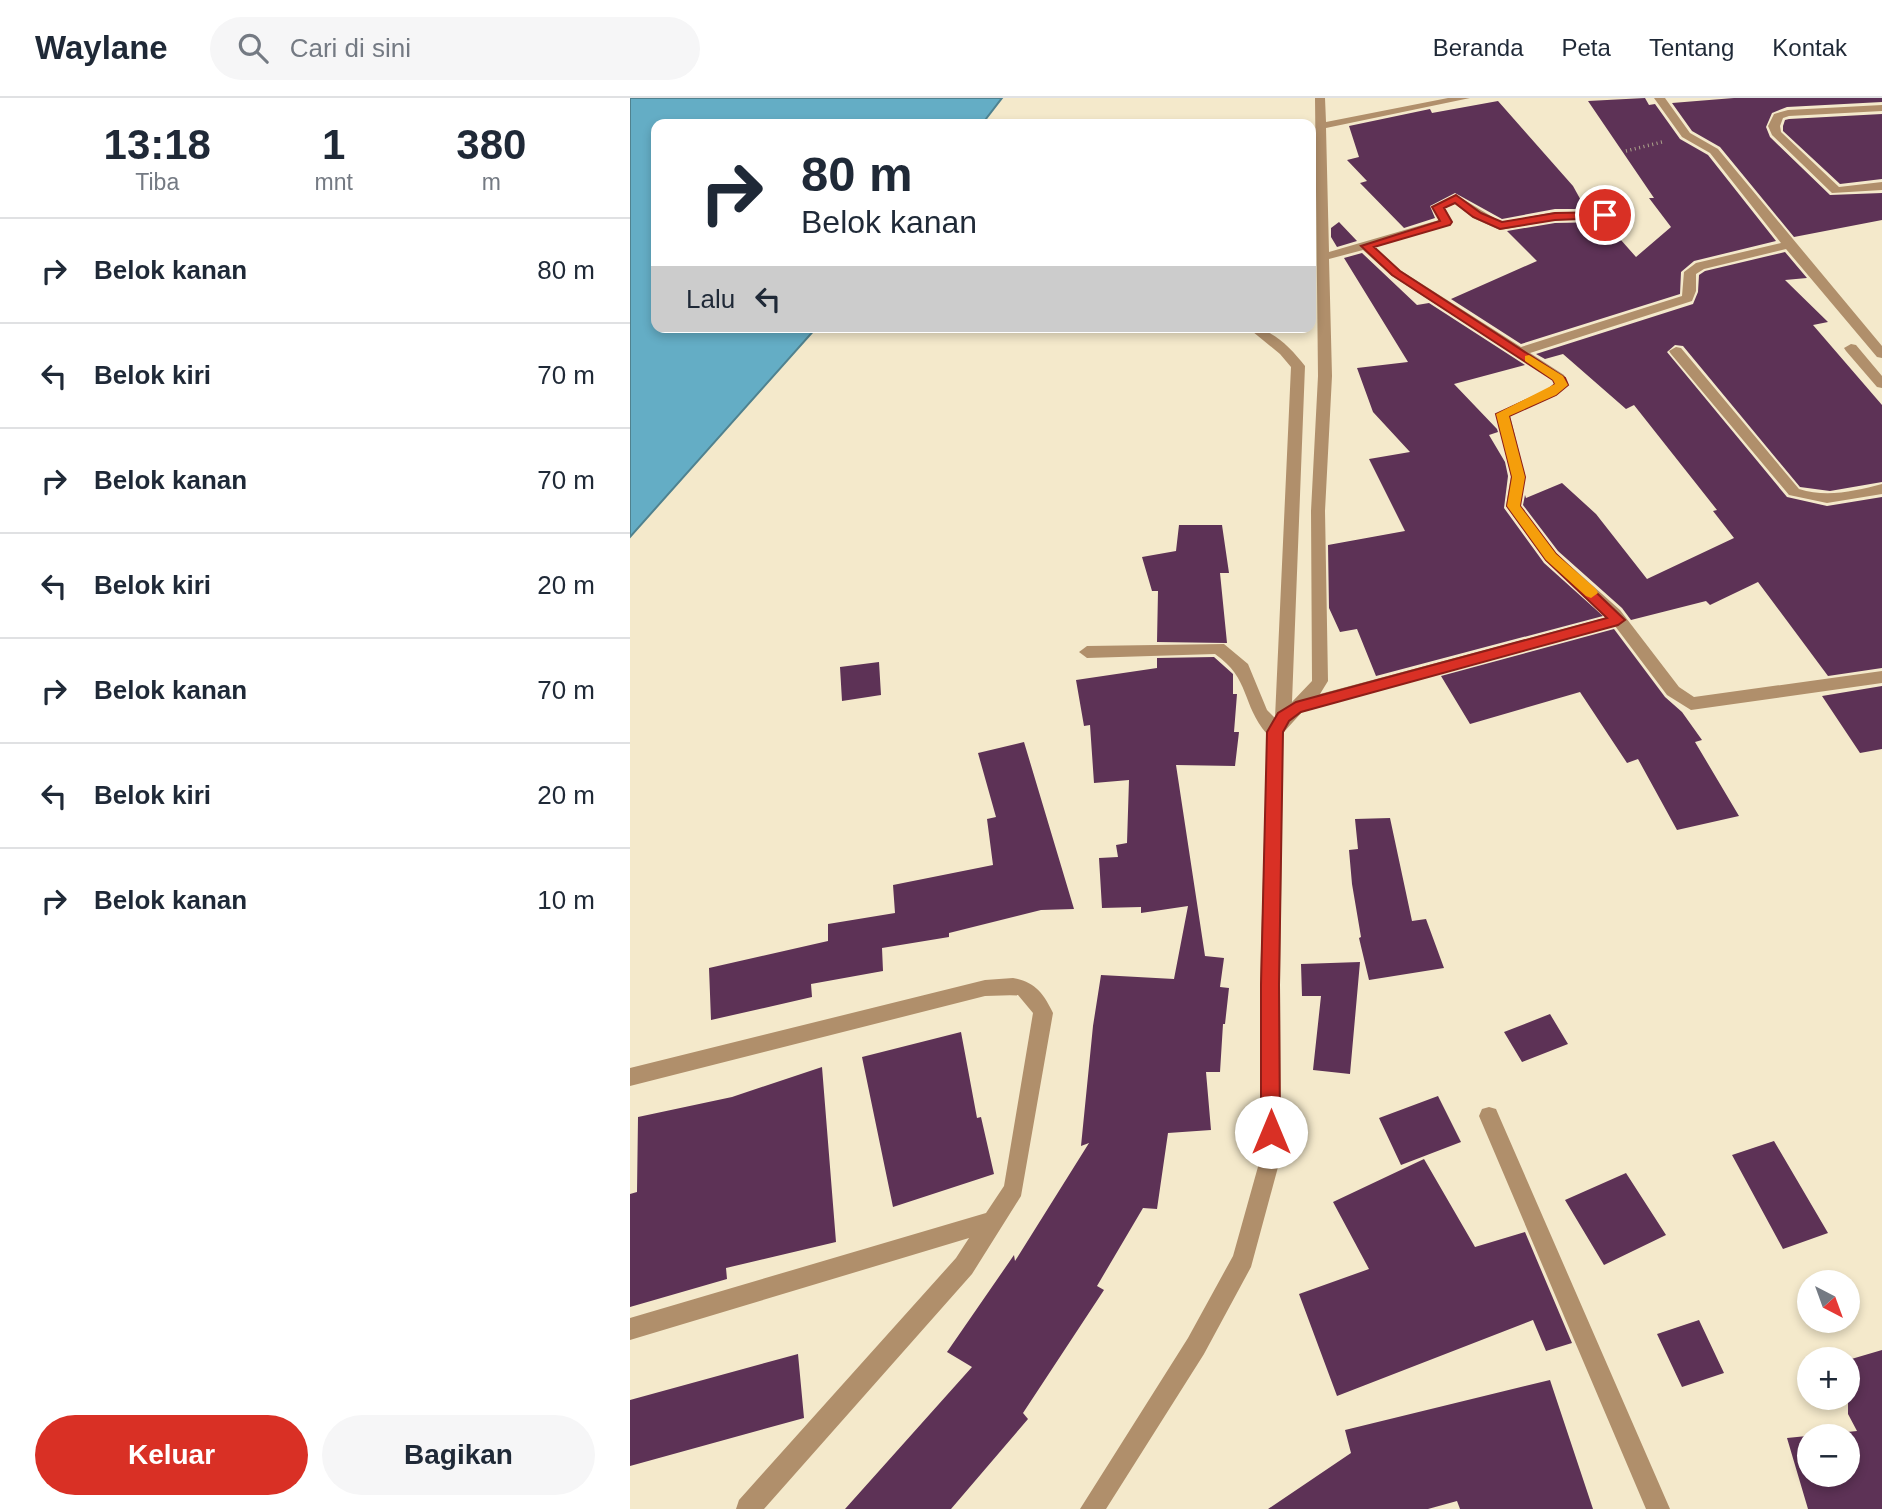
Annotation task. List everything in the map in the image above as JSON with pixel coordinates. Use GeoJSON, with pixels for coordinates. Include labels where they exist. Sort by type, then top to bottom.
{"type":"FeatureCollection","features":[{"type":"Feature","properties":{"kind":"street"},"geometry":{"type":"LineString","coordinates":[[1285,719],[1314,693],[1320,681],[1318,511],[1325,376],[1322,338],[1324,257],[1320,98]]}},
{"type":"Feature","properties":{"kind":"street"},"geometry":{"type":"LineString","coordinates":[[1320,126],[1465,98]]}},
{"type":"Feature","properties":{"kind":"street"},"geometry":{"type":"LineString","coordinates":[[1659,98],[1686,135],[1714,151],[1789,245],[1882,354]]}},
{"type":"Feature","properties":{"kind":"street"},"geometry":{"type":"LineString","coordinates":[[1882,108],[1788,113],[1778,116],[1773,126],[1776,133],[1836,191],[1882,186]]}},
{"type":"Feature","properties":{"kind":"street"},"geometry":{"type":"LineString","coordinates":[[1324,257],[1446,222],[1438,207],[1456,199],[1477,215],[1500,226],[1555,216],[1605,215]]}},
{"type":"Feature","properties":{"kind":"street"},"geometry":{"type":"LineString","coordinates":[[1520,352],[1687,298],[1690,272],[1700,266],[1789,245]]}},
{"type":"Feature","properties":{"kind":"street"},"geometry":{"type":"LineString","coordinates":[[1366,246],[1396,273],[1559,378],[1562,385],[1552,392],[1503,414],[1518,477],[1513,506],[1551,557],[1618,620],[1672,691],[1691,704],[1882,677]]}},
{"type":"Feature","properties":{"kind":"street"},"geometry":{"type":"LineString","coordinates":[[1092,1509],[1196,1346],[1243,1259],[1271,1156],[1270,985],[1285,719],[1297,366],[1285,351],[1261,333]]}},
{"type":"Feature","properties":{"kind":"street"},"geometry":{"type":"LineString","coordinates":[[1851,348],[1882,384]]}},
{"type":"Feature","properties":{"kind":"street"},"geometry":{"type":"LineString","coordinates":[[1676,351],[1794,492],[1808,498],[1826,500],[1882,489]]}},
{"type":"Feature","properties":{"kind":"street"},"geometry":{"type":"LineString","coordinates":[[1087,652],[1219,648],[1244,667],[1263,721],[1285,719],[1618,620]]}},
{"type":"Feature","properties":{"kind":"street"},"geometry":{"type":"LineString","coordinates":[[630,1077],[985,988],[1015,985],[1028,989],[1035,996],[1043,1013],[1014,1189],[964,1266],[748,1509]]}},
{"type":"Feature","properties":{"kind":"street"},"geometry":{"type":"LineString","coordinates":[[1489,1116],[1658,1509]]}},
{"type":"Feature","properties":{"kind":"street"},"geometry":{"type":"LineString","coordinates":[[630,1329],[993,1221]]}},
{"type":"Feature","properties":{"kind":"path"},"geometry":{"type":"LineString","coordinates":[[1626,151],[1686,135]]}},
{"type":"Feature","properties":{"kind":"water"},"geometry":{"type":"Polygon","coordinates":[[[630,98],[1002,98],[986,119],[651,119],[651,333],[812,333],[630,537],[630,98]]]}},
{"type":"Feature","properties":{"kind":"building"},"geometry":{"type":"Polygon","coordinates":[[[1645,98],[1649,105],[1655,104],[1680,139],[1708,155],[1776,241],[1694,261],[1681,272],[1680,294],[1521,344],[1451,299],[1537,261],[1507,231],[1555,223],[1605,222],[1636,257],[1671,227],[1649,198],[1654,198],[1588,101],[1645,98]]]}},
{"type":"Feature","properties":{"kind":"building"},"geometry":{"type":"Polygon","coordinates":[[[1734,98],[1882,98],[1882,102],[1787,107],[1772,113],[1766,127],[1770,137],[1830,195],[1882,193],[1882,220],[1794,237],[1720,147],[1692,131],[1672,103],[1734,98]]]}},
{"type":"Feature","properties":{"kind":"building"},"geometry":{"type":"Polygon","coordinates":[[[1498,101],[1573,186],[1583,204],[1589,204],[1594,209],[1555,209],[1502,219],[1455,193],[1430,206],[1435,218],[1404,228],[1360,183],[1367,181],[1347,160],[1359,157],[1349,126],[1430,109],[1432,113],[1498,101]]]}},
{"type":"Feature","properties":{"kind":"building"},"geometry":{"type":"Polygon","coordinates":[[[1882,114],[1882,179],[1840,184],[1783,131],[1785,120],[1789,119],[1882,114]]]}},
{"type":"Feature","properties":{"kind":"building"},"geometry":{"type":"Polygon","coordinates":[[[1339,222],[1357,241],[1337,247],[1331,237],[1331,228],[1339,222]]]}},
{"type":"Feature","properties":{"kind":"building"},"geometry":{"type":"Polygon","coordinates":[[[1785,252],[1807,278],[1785,280],[1828,322],[1813,325],[1882,405],[1882,482],[1830,491],[1800,487],[1683,346],[1675,345],[1667,352],[1787,497],[1827,506],[1882,497],[1882,668],[1828,676],[1758,582],[1710,605],[1706,601],[1631,620],[1622,608],[1558,551],[1523,505],[1525,495],[1526,498],[1562,483],[1596,514],[1647,579],[1734,538],[1713,511],[1717,510],[1634,405],[1626,409],[1563,354],[1545,359],[1536,354],[1693,304],[1698,292],[1699,275],[1705,271],[1785,252]]]}},
{"type":"Feature","properties":{"kind":"building"},"geometry":{"type":"Polygon","coordinates":[[[1362,253],[1417,305],[1429,303],[1525,365],[1454,384],[1497,429],[1498,432],[1489,435],[1505,462],[1508,476],[1504,508],[1544,563],[1603,616],[1376,676],[1357,629],[1340,632],[1329,608],[1328,545],[1405,531],[1369,459],[1410,452],[1373,412],[1357,368],[1408,362],[1344,258],[1362,253]]]}},
{"type":"Feature","properties":{"kind":"building"},"geometry":{"type":"Polygon","coordinates":[[[1179,525],[1222,525],[1229,573],[1220,573],[1227,643],[1157,642],[1158,591],[1152,591],[1142,557],[1176,551],[1179,525]]]}},
{"type":"Feature","properties":{"kind":"building"},"geometry":{"type":"Polygon","coordinates":[[[1614,629],[1665,697],[1682,712],[1702,740],[1695,742],[1739,816],[1677,830],[1638,759],[1627,763],[1580,692],[1470,724],[1441,676],[1614,629]]]}},
{"type":"Feature","properties":{"kind":"building"},"geometry":{"type":"Polygon","coordinates":[[[1214,657],[1233,674],[1233,694],[1237,694],[1234,732],[1239,732],[1235,766],[1176,765],[1205,956],[1224,958],[1220,987],[1229,988],[1223,1024],[1220,1072],[1206,1072],[1211,1130],[1168,1133],[1157,1209],[1143,1208],[1097,1286],[1104,1290],[1023,1413],[1028,1419],[951,1509],[845,1509],[972,1367],[947,1352],[1014,1255],[1015,1261],[1089,1143],[1081,1146],[1101,975],[1174,979],[1188,906],[1141,913],[1141,907],[1102,908],[1099,858],[1118,857],[1116,845],[1127,843],[1129,780],[1094,783],[1090,725],[1084,726],[1076,680],[1157,668],[1157,658],[1214,657]]]}},
{"type":"Feature","properties":{"kind":"building"},"geometry":{"type":"Polygon","coordinates":[[[879,662],[881,695],[842,701],[840,667],[879,662]]]}},
{"type":"Feature","properties":{"kind":"building"},"geometry":{"type":"Polygon","coordinates":[[[1882,686],[1882,749],[1860,753],[1822,696],[1882,686]]]}},
{"type":"Feature","properties":{"kind":"building"},"geometry":{"type":"Polygon","coordinates":[[[1024,742],[1074,909],[1041,910],[949,933],[949,937],[882,948],[883,971],[811,984],[812,997],[711,1020],[709,968],[828,941],[828,924],[895,913],[893,885],[993,865],[987,819],[996,817],[978,753],[1024,742]]]}},
{"type":"Feature","properties":{"kind":"building"},"geometry":{"type":"Polygon","coordinates":[[[1390,818],[1412,921],[1426,919],[1444,968],[1369,980],[1359,938],[1361,937],[1349,850],[1358,849],[1355,819],[1390,818]]]}},
{"type":"Feature","properties":{"kind":"building"},"geometry":{"type":"Polygon","coordinates":[[[1360,962],[1350,1074],[1313,1070],[1321,996],[1302,996],[1301,964],[1360,962]]]}},
{"type":"Feature","properties":{"kind":"building"},"geometry":{"type":"Polygon","coordinates":[[[1550,1014],[1568,1044],[1522,1062],[1504,1032],[1550,1014]]]}},
{"type":"Feature","properties":{"kind":"building"},"geometry":{"type":"Polygon","coordinates":[[[961,1032],[977,1118],[981,1117],[994,1174],[893,1207],[862,1057],[961,1032]]]}},
{"type":"Feature","properties":{"kind":"building"},"geometry":{"type":"Polygon","coordinates":[[[822,1067],[836,1242],[726,1268],[727,1279],[630,1307],[630,1194],[637,1192],[638,1117],[732,1097],[822,1067]]]}},
{"type":"Feature","properties":{"kind":"building"},"geometry":{"type":"Polygon","coordinates":[[[1438,1096],[1461,1142],[1401,1165],[1379,1118],[1438,1096]]]}},
{"type":"Feature","properties":{"kind":"building"},"geometry":{"type":"Polygon","coordinates":[[[1774,1141],[1828,1233],[1783,1249],[1732,1155],[1774,1141]]]}},
{"type":"Feature","properties":{"kind":"building"},"geometry":{"type":"Polygon","coordinates":[[[1424,1159],[1475,1247],[1525,1232],[1572,1343],[1546,1351],[1533,1320],[1337,1396],[1299,1294],[1369,1269],[1333,1202],[1424,1159]]]}},
{"type":"Feature","properties":{"kind":"building"},"geometry":{"type":"Polygon","coordinates":[[[1626,1173],[1666,1235],[1604,1265],[1565,1200],[1626,1173]]]}},
{"type":"Feature","properties":{"kind":"building"},"geometry":{"type":"Polygon","coordinates":[[[1699,1320],[1724,1373],[1682,1387],[1657,1334],[1699,1320]]]}},
{"type":"Feature","properties":{"kind":"building"},"geometry":{"type":"Polygon","coordinates":[[[1882,1350],[1882,1509],[1808,1509],[1801,1487],[1860,1487],[1860,1424],[1853,1424],[1848,1410],[1860,1410],[1860,1356],[1882,1350]]]}},
{"type":"Feature","properties":{"kind":"building"},"geometry":{"type":"Polygon","coordinates":[[[798,1354],[804,1418],[630,1466],[630,1400],[798,1354]]]}},
{"type":"Feature","properties":{"kind":"building"},"geometry":{"type":"Polygon","coordinates":[[[1550,1380],[1593,1509],[1460,1509],[1457,1501],[1428,1509],[1268,1509],[1351,1453],[1345,1430],[1550,1380]]]}},
{"type":"Feature","properties":{"kind":"building"},"geometry":{"type":"Polygon","coordinates":[[[1797,1437],[1797,1472],[1787,1438],[1797,1437]]]}},
{"type":"Feature","properties":{"kind":"slow traffic"},"geometry":{"type":"LineString","coordinates":[[1529,358],[1559,378],[1562,385],[1503,414],[1518,477],[1513,506],[1551,557],[1591,593]]}},
{"type":"Feature","properties":{"kind":"route"},"geometry":{"type":"LineString","coordinates":[[1271,1132],[1270,985],[1275,732],[1283,717],[1296,707],[1618,620],[1551,557],[1513,506],[1518,477],[1503,414],[1552,392],[1562,385],[1559,378],[1396,273],[1366,246],[1446,222],[1438,207],[1456,199],[1477,215],[1500,226],[1555,216],[1605,215]]}}]}
